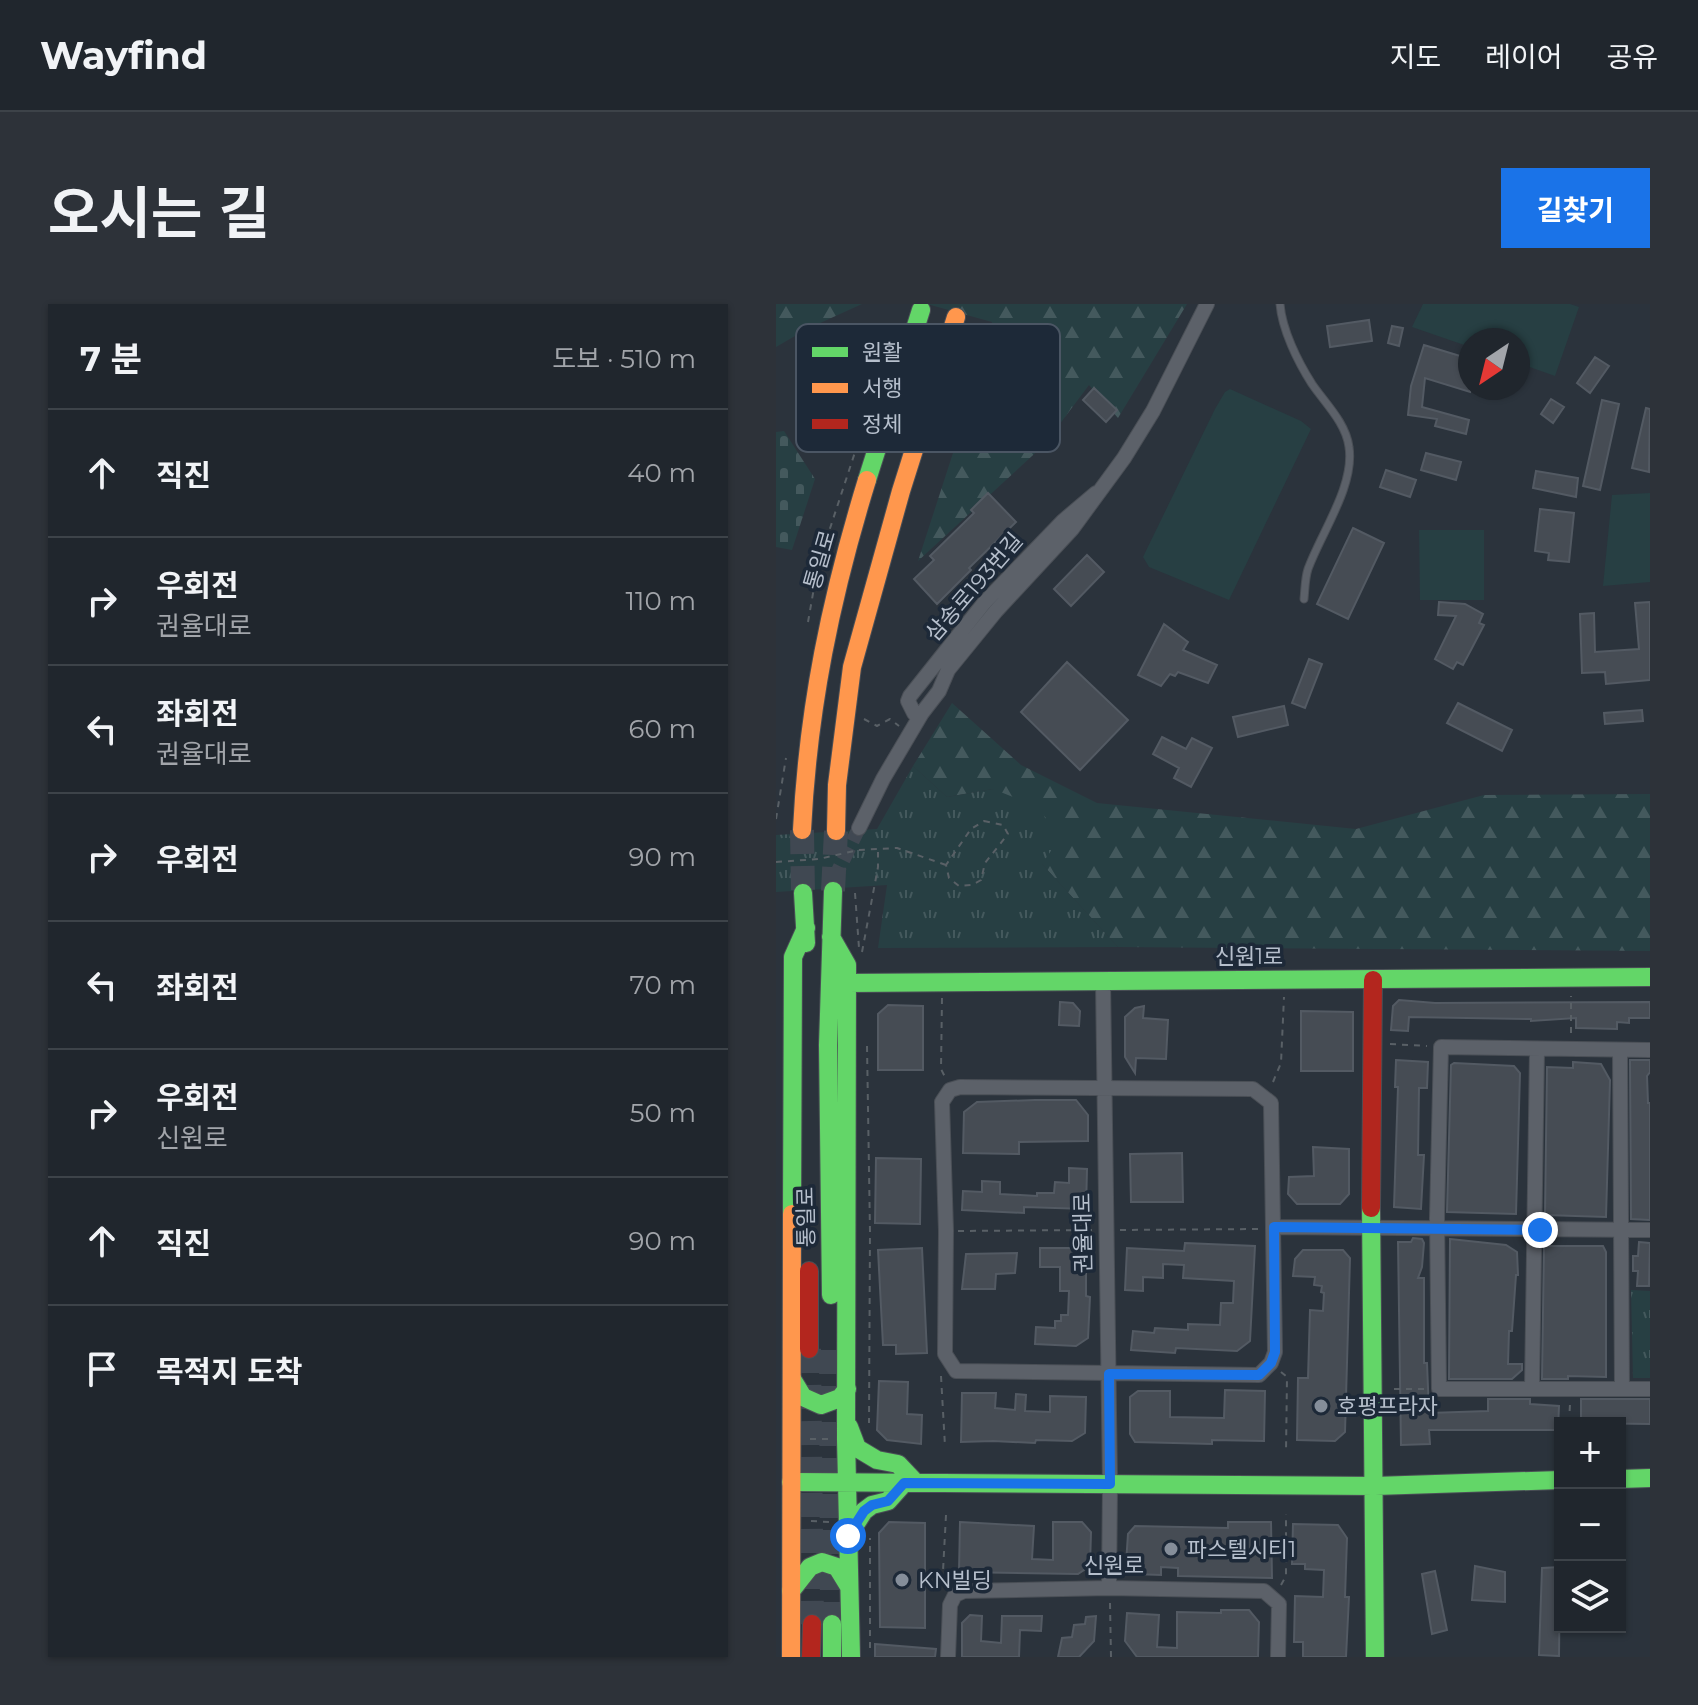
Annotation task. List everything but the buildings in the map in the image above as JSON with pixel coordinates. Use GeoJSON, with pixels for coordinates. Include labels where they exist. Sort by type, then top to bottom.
{"type":"FeatureCollection","features":[{"type":"Feature","properties":{"kind":"main road","name":"통일로"},"geometry":{"type":"LineString","coordinates":[[917,324],[921,310]]}},
{"type":"Feature","properties":{"kind":"main road"},"geometry":{"type":"LineString","coordinates":[[954,324],[956,317]]}},
{"type":"Feature","properties":{"kind":"main road","name":"통일로"},"geometry":{"type":"LineString","coordinates":[[802,830],[805,755],[819,664],[837,585],[878,452]]}},
{"type":"Feature","properties":{"kind":"main road"},"geometry":{"type":"LineString","coordinates":[[836,831],[837,785],[852,667],[913,452]]}},
{"type":"Feature","properties":{"kind":"main road","name":"통일로"},"geometry":{"type":"LineString","coordinates":[[831,1350],[828,1045],[833,891]]}},
{"type":"Feature","properties":{"kind":"main road","name":"통일로"},"geometry":{"type":"LineString","coordinates":[[803,893],[806,928],[809,1349]]}},
{"type":"Feature","properties":{"kind":"main road"},"geometry":{"type":"LineString","coordinates":[[791,1657],[791,1520],[784,1482],[792,1439],[785,982],[806,928]]}},
{"type":"Feature","properties":{"kind":"main road"},"geometry":{"type":"LineString","coordinates":[[831,937],[847,965],[846,1430],[851,1657]]}},
{"type":"Feature","properties":{"kind":"main road","name":"신원1로"},"geometry":{"type":"LineString","coordinates":[[847,983],[1650,977]]}},
{"type":"Feature","properties":{"kind":"main road"},"geometry":{"type":"LineString","coordinates":[[1373,980],[1375,1657]]}},
{"type":"Feature","properties":{"kind":"main road"},"geometry":{"type":"LineString","coordinates":[[792,1379],[803,1397],[821,1405],[840,1398],[847,1389]]}},
{"type":"Feature","properties":{"kind":"main road"},"geometry":{"type":"LineString","coordinates":[[846,1430],[857,1448],[877,1460],[898,1464],[910,1483]]}},
{"type":"Feature","properties":{"kind":"main road"},"geometry":{"type":"LineString","coordinates":[[1626,1479],[1650,1478]]}},
{"type":"Feature","properties":{"kind":"main road"},"geometry":{"type":"LineString","coordinates":[[784,1482],[1375,1486],[1554,1480]]}},
{"type":"Feature","properties":{"kind":"main road"},"geometry":{"type":"LineString","coordinates":[[848,1530],[864,1511],[872,1505],[888,1501],[910,1483]]}},
{"type":"Feature","properties":{"kind":"main road"},"geometry":{"type":"LineString","coordinates":[[791,1591],[810,1567],[822,1562],[837,1567],[848,1585]]}},
{"type":"Feature","properties":{"kind":"main road"},"geometry":{"type":"LineString","coordinates":[[811,1657],[812,1624]]}},
{"type":"Feature","properties":{"kind":"main road"},"geometry":{"type":"LineString","coordinates":[[832,1624],[832,1657]]}},
{"type":"Feature","properties":{"kind":"street","name":"삼송로193번길"},"geometry":{"type":"LineString","coordinates":[[859,828],[883,779],[922,713],[914,713],[908,701],[984,603],[1063,521],[1096,493],[1124,458],[1153,411],[1207,304]]}},
{"type":"Feature","properties":{"kind":"street","name":"권율대로"},"geometry":{"type":"LineString","coordinates":[[1103,981],[1110,1595]]}},
{"type":"Feature","properties":{"kind":"street"},"geometry":{"type":"LineString","coordinates":[[1650,1050],[1441,1047],[1437,1229],[1439,1389],[1650,1389]]}},
{"type":"Feature","properties":{"kind":"street"},"geometry":{"type":"LineString","coordinates":[[1532,1389],[1537,1050]]}},
{"type":"Feature","properties":{"kind":"street"},"geometry":{"type":"LineString","coordinates":[[1620,1050],[1622,1389]]}},
{"type":"Feature","properties":{"kind":"street"},"geometry":{"type":"LineString","coordinates":[[960,1087],[1253,1089],[1271,1103],[1268,1228],[1275,1352],[1271,1363],[1259,1375],[956,1371],[945,1354],[946,1231],[942,1102],[945,1095],[960,1087]]}},
{"type":"Feature","properties":{"kind":"street"},"geometry":{"type":"LineString","coordinates":[[1268,1228],[1650,1230]]}},
{"type":"Feature","properties":{"kind":"street","name":"신원로"},"geometry":{"type":"LineString","coordinates":[[948,1657],[950,1605],[955,1595],[964,1591],[1110,1595],[1264,1591],[1279,1604],[1278,1657]]}},
{"type":"Feature","properties":{"kind":"lane"},"geometry":{"type":"LineString","coordinates":[[1280,304],[1301,364],[1341,427],[1350,452],[1336,508],[1307,572],[1304,599]]}},
{"type":"Feature","properties":{"kind":"path"},"geometry":{"type":"LineString","coordinates":[[984,821],[1003,825],[1008,834],[985,863],[981,880],[972,885],[959,886],[949,878],[946,865],[971,829],[984,821]]}},
{"type":"Feature","properties":{"kind":"path"},"geometry":{"type":"LineString","coordinates":[[776,862],[819,859],[858,850],[897,848],[946,865]]}},
{"type":"Feature","properties":{"kind":"path"},"geometry":{"type":"LineString","coordinates":[[855,893],[860,961],[878,867],[878,850]]}},
{"type":"Feature","properties":{"kind":"path"},"geometry":{"type":"LineString","coordinates":[[1273,1082],[1281,1063],[1284,996]]}},
{"type":"Feature","properties":{"kind":"path"},"geometry":{"type":"LineString","coordinates":[[1570,1050],[1571,996]]}},
{"type":"Feature","properties":{"kind":"path"},"geometry":{"type":"LineString","coordinates":[[942,997],[941,1069],[947,1080]]}},
{"type":"Feature","properties":{"kind":"path"},"geometry":{"type":"LineString","coordinates":[[866,1042],[869,1429]]}},
{"type":"Feature","properties":{"kind":"path"},"geometry":{"type":"LineString","coordinates":[[1390,1044],[1441,1047]]}},
{"type":"Feature","properties":{"kind":"path"},"geometry":{"type":"LineString","coordinates":[[1120,1230],[1268,1228]]}},
{"type":"Feature","properties":{"kind":"path"},"geometry":{"type":"LineString","coordinates":[[956,1231],[1093,1230]]}},
{"type":"Feature","properties":{"kind":"path"},"geometry":{"type":"LineString","coordinates":[[1279,1370],[1287,1377],[1286,1452]]}},
{"type":"Feature","properties":{"kind":"path"},"geometry":{"type":"LineString","coordinates":[[945,1372],[940,1378],[945,1446]]}},
{"type":"Feature","properties":{"kind":"path"},"geometry":{"type":"LineString","coordinates":[[1394,1389],[1439,1389]]}},
{"type":"Feature","properties":{"kind":"path"},"geometry":{"type":"LineString","coordinates":[[1569,1417],[1571,1389]]}},
{"type":"Feature","properties":{"kind":"path"},"geometry":{"type":"LineString","coordinates":[[792,1439],[846,1430]]}},
{"type":"Feature","properties":{"kind":"path"},"geometry":{"type":"LineString","coordinates":[[1281,1585],[1286,1576],[1286,1514]]}},
{"type":"Feature","properties":{"kind":"path"},"geometry":{"type":"LineString","coordinates":[[946,1515],[943,1571],[948,1588]]}},
{"type":"Feature","properties":{"kind":"path"},"geometry":{"type":"LineString","coordinates":[[791,1520],[848,1530]]}},
{"type":"Feature","properties":{"kind":"path"},"geometry":{"type":"LineString","coordinates":[[870,1531],[870,1657]]}},
{"type":"Feature","properties":{"kind":"path"},"geometry":{"type":"LineString","coordinates":[[1110,1595],[1111,1657]]}},
{"type":"Feature","properties":{"kind":"green space"},"geometry":{"type":"Polygon","coordinates":[[[776,304],[862,304],[818,324],[796,324],[796,335],[776,347],[776,304]]]}},
{"type":"Feature","properties":{"kind":"green space"},"geometry":{"type":"Polygon","coordinates":[[[927,304],[1187,304],[1118,418],[1089,385],[1060,424],[1060,324],[992,322],[927,304]]]}},
{"type":"Feature","properties":{"kind":"green space"},"geometry":{"type":"Polygon","coordinates":[[[1423,304],[1570,304],[1579,307],[1555,376],[1530,367],[1530,328],[1458,328],[1458,343],[1412,327],[1423,304]]]}},
{"type":"Feature","properties":{"kind":"green space"},"geometry":{"type":"Polygon","coordinates":[[[1230,389],[1301,421],[1311,429],[1229,600],[1149,567],[1143,557],[1215,409],[1230,389]]]}},
{"type":"Feature","properties":{"kind":"green space"},"geometry":{"type":"Polygon","coordinates":[[[784,431],[815,479],[792,550],[776,547],[776,432],[784,431]]]}},
{"type":"Feature","properties":{"kind":"green space"},"geometry":{"type":"Polygon","coordinates":[[[953,452],[1036,452],[918,561],[953,452]]]}},
{"type":"Feature","properties":{"kind":"green space"},"geometry":{"type":"Polygon","coordinates":[[[1650,493],[1650,582],[1603,586],[1612,495],[1650,493]]]}},
{"type":"Feature","properties":{"kind":"green space"},"geometry":{"type":"Polygon","coordinates":[[[1419,530],[1484,530],[1484,600],[1420,600],[1419,530]]]}},
{"type":"Feature","properties":{"kind":"green space"},"geometry":{"type":"Polygon","coordinates":[[[952,703],[1021,765],[1097,803],[1356,829],[1484,795],[1650,794],[1650,951],[1118,947],[1041,863],[993,789],[947,797],[913,766],[952,703]]]}},
{"type":"Feature","properties":{"kind":"green space"},"geometry":{"type":"Polygon","coordinates":[[[913,766],[947,797],[993,789],[1036,806],[1061,836],[1042,864],[1118,947],[878,948],[887,885],[776,892],[776,835],[877,829],[913,766]]]}},
{"type":"Feature","properties":{"kind":"green space"},"geometry":{"type":"Polygon","coordinates":[[[1631,1290],[1650,1291],[1650,1378],[1633,1378],[1631,1290]]]}},
{"type":"Feature","properties":{"kind":"tunnel"},"geometry":{"type":"LineString","coordinates":[[834,879],[859,828]]}},
{"type":"Feature","properties":{"kind":"tunnel"},"geometry":{"type":"LineString","coordinates":[[802,830],[803,893]]}},
{"type":"Feature","properties":{"kind":"tunnel"},"geometry":{"type":"LineString","coordinates":[[833,891],[836,831]]}},
{"type":"Feature","properties":{"kind":"tunnel"},"geometry":{"type":"LineString","coordinates":[[809,1349],[812,1624]]}},
{"type":"Feature","properties":{"kind":"tunnel"},"geometry":{"type":"LineString","coordinates":[[831,1350],[832,1624]]}},
{"type":"Feature","properties":{"kind":"traffic: fast"},"geometry":{"type":"LineString","coordinates":[[917,324],[921,310]]}},
{"type":"Feature","properties":{"kind":"traffic: fast"},"geometry":{"type":"LineString","coordinates":[[867,480],[876,452]]}},
{"type":"Feature","properties":{"kind":"traffic: fast"},"geometry":{"type":"LineString","coordinates":[[831,1295],[828,1045],[833,891]]}},
{"type":"Feature","properties":{"kind":"traffic: fast"},"geometry":{"type":"LineString","coordinates":[[803,893],[806,943]]}},
{"type":"Feature","properties":{"kind":"traffic: fast"},"geometry":{"type":"LineString","coordinates":[[792,1214],[793,957],[806,928]]}},
{"type":"Feature","properties":{"kind":"traffic: fast"},"geometry":{"type":"LineString","coordinates":[[831,937],[847,965],[846,1439],[851,1657]]}},
{"type":"Feature","properties":{"kind":"traffic: fast"},"geometry":{"type":"LineString","coordinates":[[847,983],[1650,977]]}},
{"type":"Feature","properties":{"kind":"traffic: fast"},"geometry":{"type":"LineString","coordinates":[[1371,1208],[1375,1657]]}},
{"type":"Feature","properties":{"kind":"traffic: fast"},"geometry":{"type":"LineString","coordinates":[[792,1379],[803,1397],[821,1405],[840,1398],[847,1389]]}},
{"type":"Feature","properties":{"kind":"traffic: fast"},"geometry":{"type":"LineString","coordinates":[[849,1427],[857,1448],[877,1460],[898,1464],[916,1483]]}},
{"type":"Feature","properties":{"kind":"traffic: fast"},"geometry":{"type":"LineString","coordinates":[[1626,1479],[1650,1478]]}},
{"type":"Feature","properties":{"kind":"traffic: fast"},"geometry":{"type":"LineString","coordinates":[[791,1482],[1375,1486],[1554,1480]]}},
{"type":"Feature","properties":{"kind":"traffic: fast"},"geometry":{"type":"LineString","coordinates":[[848,1536],[864,1511],[872,1505],[888,1501],[904,1483]]}},
{"type":"Feature","properties":{"kind":"traffic: fast"},"geometry":{"type":"LineString","coordinates":[[791,1591],[810,1567],[822,1562],[837,1567],[848,1585]]}},
{"type":"Feature","properties":{"kind":"traffic: fast"},"geometry":{"type":"LineString","coordinates":[[832,1624],[832,1657]]}},
{"type":"Feature","properties":{"kind":"traffic: slow"},"geometry":{"type":"LineString","coordinates":[[954,324],[956,317]]}},
{"type":"Feature","properties":{"kind":"traffic: slow"},"geometry":{"type":"LineString","coordinates":[[836,831],[837,785],[852,667],[913,452]]}},
{"type":"Feature","properties":{"kind":"traffic: slow"},"geometry":{"type":"LineString","coordinates":[[802,830],[810,740],[823,653],[842,567],[867,480]]}},
{"type":"Feature","properties":{"kind":"traffic: slow"},"geometry":{"type":"LineString","coordinates":[[791,1657],[792,1214]]}},
{"type":"Feature","properties":{"kind":"traffic: jam"},"geometry":{"type":"LineString","coordinates":[[1371,1208],[1373,980]]}},
{"type":"Feature","properties":{"kind":"traffic: jam"},"geometry":{"type":"LineString","coordinates":[[809,1271],[809,1349]]}},
{"type":"Feature","properties":{"kind":"traffic: jam"},"geometry":{"type":"LineString","coordinates":[[811,1657],[812,1624]]}},
{"type":"Feature","properties":{"kind":"place","name":"호평프라자"},"geometry":{"type":"Point","coordinates":[1321,1406]}},
{"type":"Feature","properties":{"kind":"place","name":"파스텔시티1"},"geometry":{"type":"Point","coordinates":[1171,1549]}},
{"type":"Feature","properties":{"kind":"place","name":"KN빌딩"},"geometry":{"type":"Point","coordinates":[902,1580]}},
{"type":"Feature","properties":{"kind":"route"},"geometry":{"type":"LineString","coordinates":[[848,1536],[864,1511],[872,1505],[888,1501],[904,1483],[1110,1484],[1109,1374],[1259,1375],[1271,1363],[1275,1352],[1274,1227],[1540,1230]]}}]}
